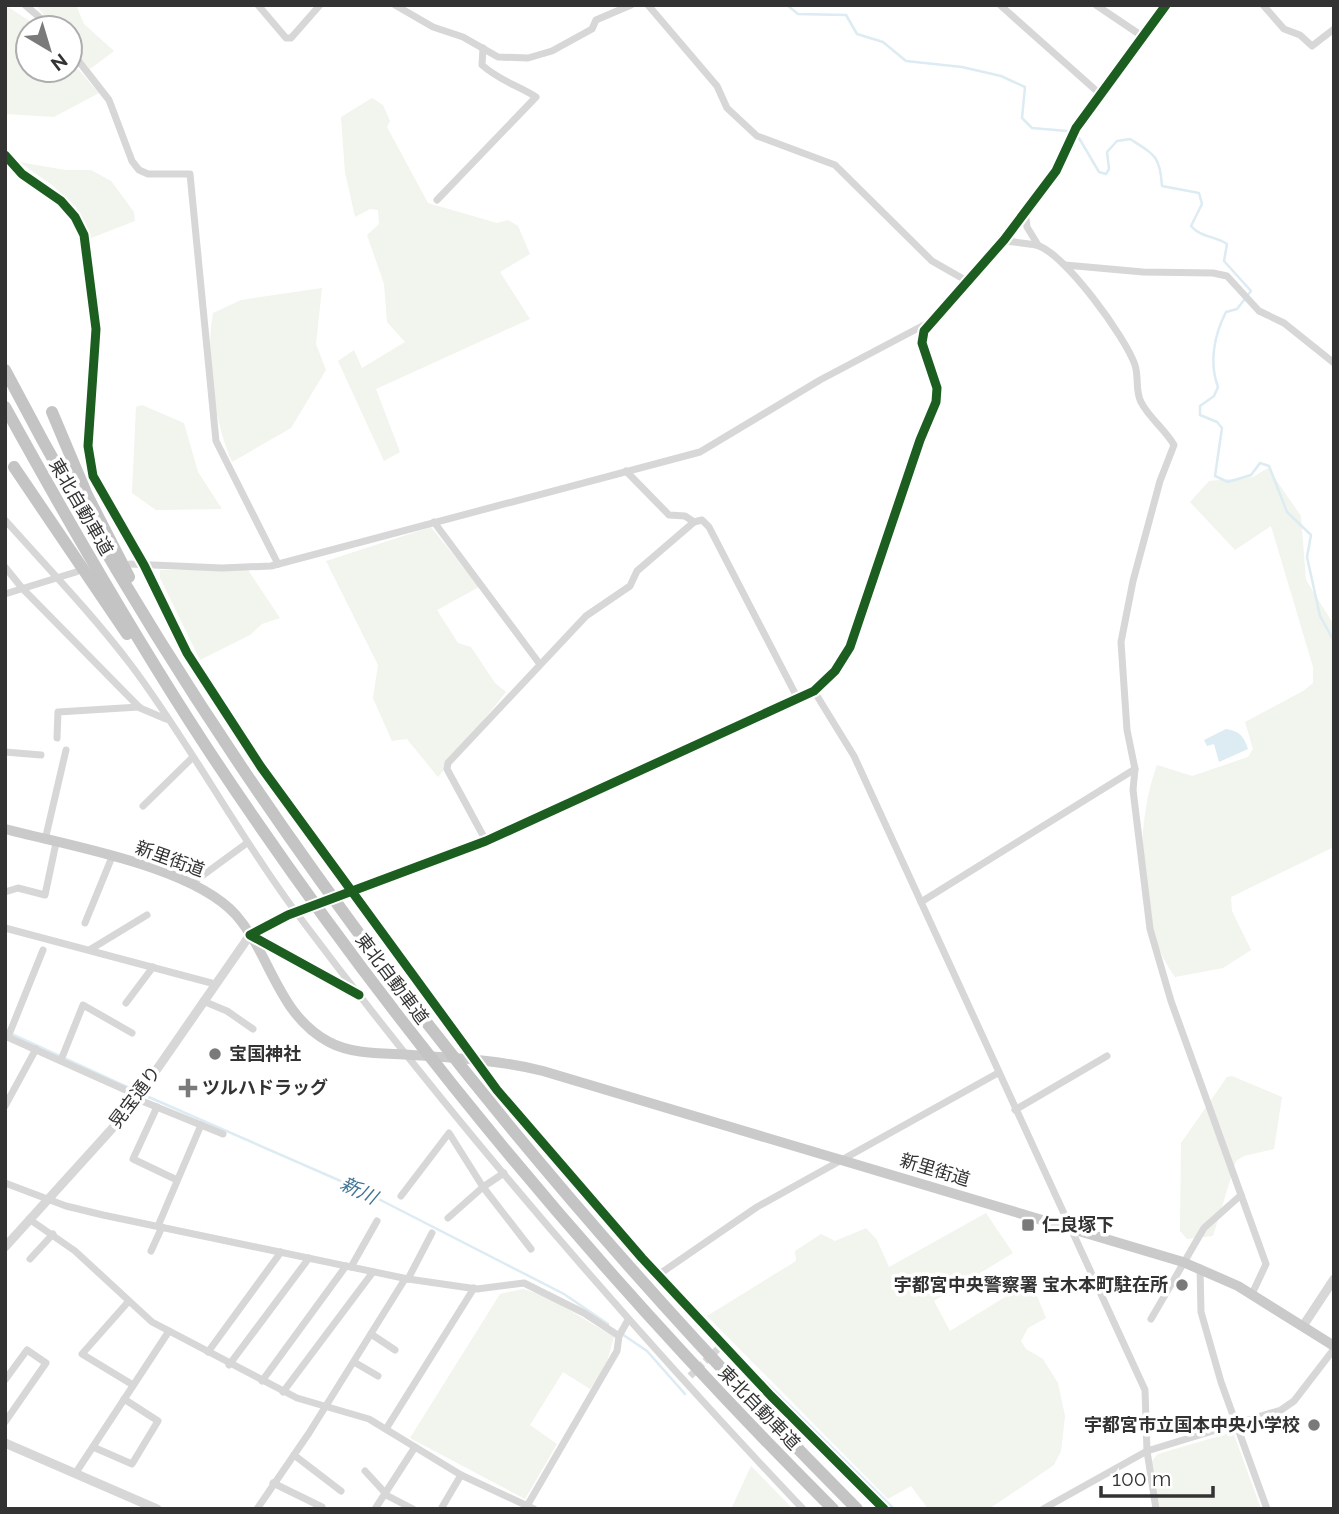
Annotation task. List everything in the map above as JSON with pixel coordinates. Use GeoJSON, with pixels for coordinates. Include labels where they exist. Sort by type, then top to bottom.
{"type":"FeatureCollection","features":[{"type":"Feature","properties":{"kind":"highway","name":"東北自動車道"},"geometry":{"type":"LineString","coordinates":[[5,370],[61,474],[220,736],[375,958],[481,1095],[665,1310],[857,1509]]}},
{"type":"Feature","properties":{"kind":"highway","name":"東北自動車道"},"geometry":{"type":"LineString","coordinates":[[5,407],[96,569],[170,690],[304,890],[403,1023],[492,1136],[662,1331],[833,1509]]}},
{"type":"Feature","properties":{"kind":"highway"},"geometry":{"type":"LineString","coordinates":[[52,412],[75,468],[125,567],[143,613]]}},
{"type":"Feature","properties":{"kind":"highway"},"geometry":{"type":"LineString","coordinates":[[14,467],[123,629],[170,690]]}},
{"type":"Feature","properties":{"kind":"main road","name":"新里街道"},"geometry":{"type":"LineString","coordinates":[[5,829],[112,857],[191,884],[226,905],[250,934],[280,993],[311,1030],[339,1047],[375,1053],[512,1063],[1183,1262],[1252,1294],[1334,1347]]}},
{"type":"Feature","properties":{"kind":"street"},"geometry":{"type":"LineString","coordinates":[[258,5],[286,38],[291,38],[320,5]]}},
{"type":"Feature","properties":{"kind":"street"},"geometry":{"type":"LineString","coordinates":[[395,5],[433,27],[463,37],[498,57],[528,58],[552,51],[592,29],[596,20],[631,5]]}},
{"type":"Feature","properties":{"kind":"street"},"geometry":{"type":"LineString","coordinates":[[648,5],[717,86],[727,108],[757,135],[835,165],[932,261],[967,281]]}},
{"type":"Feature","properties":{"kind":"street"},"geometry":{"type":"LineString","coordinates":[[1000,5],[1100,94]]}},
{"type":"Feature","properties":{"kind":"street"},"geometry":{"type":"LineString","coordinates":[[1096,5],[1142,36]]}},
{"type":"Feature","properties":{"kind":"street"},"geometry":{"type":"LineString","coordinates":[[343,895],[486,841],[798,699],[814,691],[835,671],[850,647],[920,440],[936,402],[936,388],[922,337],[930,323],[1004,240],[1056,171],[1076,128],[1166,5]]}},
{"type":"Feature","properties":{"kind":"street"},"geometry":{"type":"LineString","coordinates":[[1263,5],[1284,29],[1300,35],[1312,46],[1334,29]]}},
{"type":"Feature","properties":{"kind":"street"},"geometry":{"type":"LineString","coordinates":[[437,200],[536,97],[517,85],[499,80],[482,65],[483,48]]}},
{"type":"Feature","properties":{"kind":"street"},"geometry":{"type":"LineString","coordinates":[[84,68],[109,100],[132,161],[139,170],[148,173],[190,174],[216,441],[278,564]]}},
{"type":"Feature","properties":{"kind":"street"},"geometry":{"type":"LineString","coordinates":[[5,155],[22,174],[61,201],[75,217],[84,235],[96,329],[88,446],[93,476],[144,565],[187,653],[261,767],[497,1090],[721,1347],[884,1509]]}},
{"type":"Feature","properties":{"kind":"street"},"geometry":{"type":"LineString","coordinates":[[1026,208],[1027,227],[1038,245],[1064,265],[1122,338],[1135,365],[1137,394],[1142,405],[1165,429],[1174,445],[1160,481],[1133,581],[1121,642],[1128,730],[1135,769],[1133,790],[1150,929],[1171,1000],[1266,1264],[1252,1294]]}},
{"type":"Feature","properties":{"kind":"street"},"geometry":{"type":"LineString","coordinates":[[1004,240],[1038,245]]}},
{"type":"Feature","properties":{"kind":"street"},"geometry":{"type":"LineString","coordinates":[[1064,265],[1227,276],[1259,311],[1284,323],[1334,363]]}},
{"type":"Feature","properties":{"kind":"street"},"geometry":{"type":"LineString","coordinates":[[130,564],[222,568],[278,564],[700,452],[820,380],[930,323]]}},
{"type":"Feature","properties":{"kind":"street"},"geometry":{"type":"LineString","coordinates":[[626,471],[669,515],[685,516],[694,522]]}},
{"type":"Feature","properties":{"kind":"street"},"geometry":{"type":"LineString","coordinates":[[5,520],[131,665],[247,843],[359,995],[628,1320],[686,1379],[803,1509]]}},
{"type":"Feature","properties":{"kind":"street"},"geometry":{"type":"LineString","coordinates":[[486,841],[447,769],[448,763],[586,616],[630,586],[638,571],[694,522],[702,520],[709,527],[798,699]]}},
{"type":"Feature","properties":{"kind":"street"},"geometry":{"type":"LineString","coordinates":[[434,522],[539,663]]}},
{"type":"Feature","properties":{"kind":"street"},"geometry":{"type":"LineString","coordinates":[[5,567],[22,588],[139,707],[167,720]]}},
{"type":"Feature","properties":{"kind":"street"},"geometry":{"type":"LineString","coordinates":[[5,594],[76,572]]}},
{"type":"Feature","properties":{"kind":"street"},"geometry":{"type":"LineString","coordinates":[[814,691],[854,756],[1068,1229],[1145,1390],[1147,1451],[1156,1509]]}},
{"type":"Feature","properties":{"kind":"street"},"geometry":{"type":"LineString","coordinates":[[57,738],[58,712],[139,707]]}},
{"type":"Feature","properties":{"kind":"street"},"geometry":{"type":"LineString","coordinates":[[5,892],[18,888],[44,895],[66,750]]}},
{"type":"Feature","properties":{"kind":"street"},"geometry":{"type":"LineString","coordinates":[[5,752],[41,755]]}},
{"type":"Feature","properties":{"kind":"street"},"geometry":{"type":"LineString","coordinates":[[143,806],[191,758]]}},
{"type":"Feature","properties":{"kind":"street"},"geometry":{"type":"LineString","coordinates":[[921,902],[1135,769]]}},
{"type":"Feature","properties":{"kind":"street"},"geometry":{"type":"LineString","coordinates":[[191,884],[247,843]]}},
{"type":"Feature","properties":{"kind":"street"},"geometry":{"type":"LineString","coordinates":[[85,923],[112,857]]}},
{"type":"Feature","properties":{"kind":"street"},"geometry":{"type":"LineString","coordinates":[[250,934],[306,911]]}},
{"type":"Feature","properties":{"kind":"street"},"geometry":{"type":"LineString","coordinates":[[91,949],[147,915]]}},
{"type":"Feature","properties":{"kind":"street"},"geometry":{"type":"LineString","coordinates":[[5,928],[215,984]]}},
{"type":"Feature","properties":{"kind":"street"},"geometry":{"type":"LineString","coordinates":[[250,934],[359,995]]}},
{"type":"Feature","properties":{"kind":"street","name":"晃宝通り"},"geometry":{"type":"LineString","coordinates":[[5,1247],[138,1097],[250,934]]}},
{"type":"Feature","properties":{"kind":"street"},"geometry":{"type":"LineString","coordinates":[[43,950],[6,1036],[157,1107],[223,1134]]}},
{"type":"Feature","properties":{"kind":"street"},"geometry":{"type":"LineString","coordinates":[[126,1003],[153,967]]}},
{"type":"Feature","properties":{"kind":"street"},"geometry":{"type":"LineString","coordinates":[[203,1001],[253,1028]]}},
{"type":"Feature","properties":{"kind":"street"},"geometry":{"type":"LineString","coordinates":[[61,1060],[83,1005],[132,1033]]}},
{"type":"Feature","properties":{"kind":"street"},"geometry":{"type":"LineString","coordinates":[[5,1106],[36,1049]]}},
{"type":"Feature","properties":{"kind":"street"},"geometry":{"type":"LineString","coordinates":[[1015,1110],[1107,1056]]}},
{"type":"Feature","properties":{"kind":"street"},"geometry":{"type":"LineString","coordinates":[[657,1275],[757,1207],[998,1073]]}},
{"type":"Feature","properties":{"kind":"street"},"geometry":{"type":"LineString","coordinates":[[157,1107],[133,1159],[177,1180]]}},
{"type":"Feature","properties":{"kind":"street"},"geometry":{"type":"LineString","coordinates":[[151,1251],[201,1125]]}},
{"type":"Feature","properties":{"kind":"street"},"geometry":{"type":"LineString","coordinates":[[401,1196],[449,1133],[483,1187],[531,1249]]}},
{"type":"Feature","properties":{"kind":"street"},"geometry":{"type":"LineString","coordinates":[[448,1218],[483,1187],[504,1173]]}},
{"type":"Feature","properties":{"kind":"street"},"geometry":{"type":"LineString","coordinates":[[5,1183],[47,1199],[160,1227],[406,1279],[474,1288],[524,1283],[584,1313],[619,1336]]}},
{"type":"Feature","properties":{"kind":"street"},"geometry":{"type":"LineString","coordinates":[[1151,1319],[1209,1222],[1241,1195]]}},
{"type":"Feature","properties":{"kind":"street"},"geometry":{"type":"LineString","coordinates":[[29,1219],[53,1234],[144,1316],[169,1331],[283,1392],[369,1419],[461,1475],[530,1507],[617,1351],[619,1336],[628,1320]]}},
{"type":"Feature","properties":{"kind":"street"},"geometry":{"type":"LineString","coordinates":[[262,1381],[348,1267],[377,1222]]}},
{"type":"Feature","properties":{"kind":"street"},"geometry":{"type":"LineString","coordinates":[[257,1509],[354,1362],[432,1233]]}},
{"type":"Feature","properties":{"kind":"street"},"geometry":{"type":"LineString","coordinates":[[30,1259],[53,1234]]}},
{"type":"Feature","properties":{"kind":"street"},"geometry":{"type":"LineString","coordinates":[[208,1352],[281,1252]]}},
{"type":"Feature","properties":{"kind":"street"},"geometry":{"type":"LineString","coordinates":[[229,1364],[309,1258]]}},
{"type":"Feature","properties":{"kind":"street"},"geometry":{"type":"LineString","coordinates":[[1200,1268],[1201,1312],[1234,1423],[1267,1509]]}},
{"type":"Feature","properties":{"kind":"street"},"geometry":{"type":"LineString","coordinates":[[283,1392],[373,1272]]}},
{"type":"Feature","properties":{"kind":"street"},"geometry":{"type":"LineString","coordinates":[[1303,1326],[1334,1279]]}},
{"type":"Feature","properties":{"kind":"street"},"geometry":{"type":"LineString","coordinates":[[386,1429],[474,1288]]}},
{"type":"Feature","properties":{"kind":"street"},"geometry":{"type":"LineString","coordinates":[[128,1302],[82,1354],[133,1385]]}},
{"type":"Feature","properties":{"kind":"street"},"geometry":{"type":"LineString","coordinates":[[75,1474],[169,1331]]}},
{"type":"Feature","properties":{"kind":"street"},"geometry":{"type":"LineString","coordinates":[[371,1334],[395,1350]]}},
{"type":"Feature","properties":{"kind":"street"},"geometry":{"type":"LineString","coordinates":[[1043,1509],[1147,1451],[1281,1409],[1294,1401],[1334,1347]]}},
{"type":"Feature","properties":{"kind":"street"},"geometry":{"type":"LineString","coordinates":[[5,1380],[27,1350],[46,1363],[5,1422]]}},
{"type":"Feature","properties":{"kind":"street"},"geometry":{"type":"LineString","coordinates":[[354,1362],[378,1376]]}},
{"type":"Feature","properties":{"kind":"street"},"geometry":{"type":"LineString","coordinates":[[93,1447],[132,1464],[158,1420],[124,1399]]}},
{"type":"Feature","properties":{"kind":"street"},"geometry":{"type":"LineString","coordinates":[[5,1443],[157,1509]]}},
{"type":"Feature","properties":{"kind":"street"},"geometry":{"type":"LineString","coordinates":[[375,1509],[415,1447]]}},
{"type":"Feature","properties":{"kind":"street"},"geometry":{"type":"LineString","coordinates":[[293,1455],[341,1491]]}},
{"type":"Feature","properties":{"kind":"street"},"geometry":{"type":"LineString","coordinates":[[365,1471],[386,1493],[413,1509]]}},
{"type":"Feature","properties":{"kind":"street"},"geometry":{"type":"LineString","coordinates":[[441,1509],[461,1475]]}},
{"type":"Feature","properties":{"kind":"street"},"geometry":{"type":"LineString","coordinates":[[274,1483],[323,1507]]}},
{"type":"Feature","properties":{"kind":"shaded area"},"geometry":{"type":"Polygon","coordinates":[[[5,5],[19,14],[14,14],[14,84],[84,84],[84,76],[99,93],[54,117],[6,114],[5,5]]]}},
{"type":"Feature","properties":{"kind":"shaded area"},"geometry":{"type":"Polygon","coordinates":[[[36,5],[76,5],[80,14],[43,14],[36,5]]]}},
{"type":"Feature","properties":{"kind":"shaded area"},"geometry":{"type":"Polygon","coordinates":[[[84,24],[114,51],[90,69],[84,62],[84,24]]]}},
{"type":"Feature","properties":{"kind":"shaded area"},"geometry":{"type":"Polygon","coordinates":[[[372,98],[383,105],[390,121],[387,127],[428,203],[497,223],[508,220],[518,226],[530,254],[500,272],[530,319],[376,389],[400,452],[384,461],[338,361],[354,350],[362,368],[405,342],[387,322],[384,284],[367,235],[379,224],[378,210],[370,209],[355,217],[345,172],[341,117],[372,98]]]}},
{"type":"Feature","properties":{"kind":"shaded area"},"geometry":{"type":"Polygon","coordinates":[[[19,162],[65,170],[91,170],[111,181],[134,212],[135,221],[91,238],[76,207],[52,185],[19,162]]]}},
{"type":"Feature","properties":{"kind":"shaded area"},"geometry":{"type":"Polygon","coordinates":[[[322,288],[316,344],[326,370],[291,428],[232,462],[220,427],[213,389],[210,350],[213,313],[241,300],[322,288]]]}},
{"type":"Feature","properties":{"kind":"shaded area"},"geometry":{"type":"Polygon","coordinates":[[[142,405],[184,423],[198,472],[222,509],[156,510],[132,493],[136,407],[142,405]]]}},
{"type":"Feature","properties":{"kind":"shaded area"},"geometry":{"type":"Polygon","coordinates":[[[1268,468],[1301,516],[1306,580],[1334,625],[1334,847],[1231,897],[1232,911],[1251,950],[1223,968],[1175,977],[1152,930],[1143,874],[1145,817],[1157,765],[1192,776],[1248,757],[1253,749],[1245,722],[1313,683],[1313,667],[1271,526],[1235,550],[1190,502],[1209,481],[1253,477],[1268,468]]]}},
{"type":"Feature","properties":{"kind":"shaded area"},"geometry":{"type":"Polygon","coordinates":[[[431,527],[479,587],[437,610],[458,643],[471,647],[495,683],[506,692],[438,777],[407,739],[392,741],[373,698],[378,665],[326,561],[431,527]]]}},
{"type":"Feature","properties":{"kind":"shaded area"},"geometry":{"type":"Polygon","coordinates":[[[160,570],[248,570],[280,618],[262,624],[250,635],[200,660],[160,578],[160,570]]]}},
{"type":"Feature","properties":{"kind":"shaded area"},"geometry":{"type":"Polygon","coordinates":[[[1226,729],[1241,735],[1248,749],[1219,762],[1214,744],[1207,746],[1204,740],[1226,729]]]}},
{"type":"Feature","properties":{"kind":"shaded area"},"geometry":{"type":"Polygon","coordinates":[[[1232,1076],[1282,1097],[1274,1149],[1244,1156],[1236,1161],[1213,1236],[1187,1239],[1180,1231],[1181,1143],[1227,1077],[1232,1076]]]}},
{"type":"Feature","properties":{"kind":"shaded area"},"geometry":{"type":"Polygon","coordinates":[[[986,1213],[1013,1253],[934,1301],[950,1331],[1031,1281],[1046,1318],[1028,1328],[1021,1341],[1026,1349],[1043,1359],[1058,1383],[1065,1416],[1061,1451],[1054,1465],[989,1509],[928,1509],[911,1486],[888,1499],[707,1316],[796,1261],[795,1251],[821,1234],[835,1241],[866,1228],[877,1240],[889,1267],[986,1213]]]}},
{"type":"Feature","properties":{"kind":"shaded area"},"geometry":{"type":"Polygon","coordinates":[[[523,1289],[546,1296],[614,1337],[605,1369],[590,1389],[563,1372],[530,1425],[557,1444],[525,1499],[410,1438],[500,1294],[523,1289]]]}},
{"type":"Feature","properties":{"kind":"shaded area"},"geometry":{"type":"Polygon","coordinates":[[[1233,1432],[1261,1509],[1158,1509],[1151,1462],[1158,1454],[1233,1432]]]}},
{"type":"Feature","properties":{"kind":"shaded area"},"geometry":{"type":"Polygon","coordinates":[[[751,1466],[793,1509],[731,1509],[751,1466]]]}},
{"type":"Feature","properties":{"kind":"waterway"},"geometry":{"type":"LineString","coordinates":[[787,5],[798,14],[846,15],[857,34],[883,42],[906,61],[962,67],[1001,76],[1025,87],[1022,118],[1032,128],[1067,131],[1079,138],[1099,172],[1106,174],[1109,169],[1107,152],[1117,141],[1130,139],[1155,157],[1160,168],[1162,186],[1199,193],[1202,204],[1191,226],[1227,244],[1224,261],[1251,291],[1237,309],[1226,312],[1222,321],[1213,359],[1218,387],[1214,396],[1200,406],[1200,415],[1217,422],[1222,428],[1215,476],[1228,482],[1251,475],[1260,463],[1269,466],[1287,512],[1311,535],[1307,557],[1320,616],[1334,641]]}},
{"type":"Feature","properties":{"kind":"waterway","name":"新川"},"geometry":{"type":"LineString","coordinates":[[5,1031],[138,1092]]}},
{"type":"Feature","properties":{"kind":"waterway","name":"新川"},"geometry":{"type":"LineString","coordinates":[[144,1095],[359,1189],[564,1294],[608,1324]]}},
{"type":"Feature","properties":{"kind":"waterway","name":"新川"},"geometry":{"type":"LineString","coordinates":[[622,1334],[647,1351],[685,1394]]}},
{"type":"Feature","properties":{"kind":"waterway","name":"新川"},"geometry":{"type":"LineString","coordinates":[[761,1377],[894,1509]]}},
{"type":"Feature","properties":{"kind":"tunnel"},"geometry":{"type":"LineString","coordinates":[[305,911],[337,897]]}},
{"type":"Feature","properties":{"kind":"tunnel"},"geometry":{"type":"LineString","coordinates":[[690,1376],[718,1349]]}},
{"type":"Feature","properties":{"kind":"cycle path"},"geometry":{"type":"LineString","coordinates":[[359,995],[250,935],[288,915],[486,841],[814,691],[835,671],[850,647],[920,440],[936,402],[937,388],[922,343],[924,331],[1004,240],[1056,171],[1076,128],[1166,5]]}},
{"type":"Feature","properties":{"kind":"cycle path"},"geometry":{"type":"LineString","coordinates":[[5,155],[22,174],[61,201],[75,217],[84,235],[96,329],[88,446],[93,476],[144,565],[187,653],[261,767],[497,1090],[642,1258],[771,1396],[884,1509]]}},
{"type":"Feature","properties":{"kind":"place","name":"宝国神社"},"geometry":{"type":"Point","coordinates":[215,1054]}},
{"type":"Feature","properties":{"kind":"place","name":"ツルハドラッグ"},"geometry":{"type":"Point","coordinates":[188,1088]}},
{"type":"Feature","properties":{"kind":"place","name":"仁良塚下"},"geometry":{"type":"Point","coordinates":[1028,1225]}},
{"type":"Feature","properties":{"kind":"place","name":"宇都宮中央警察署 宝木本町駐在所"},"geometry":{"type":"Point","coordinates":[1182,1285]}},
{"type":"Feature","properties":{"kind":"place","name":"宇都宮市立国本中央小学校"},"geometry":{"type":"Point","coordinates":[1314,1425]}}]}
